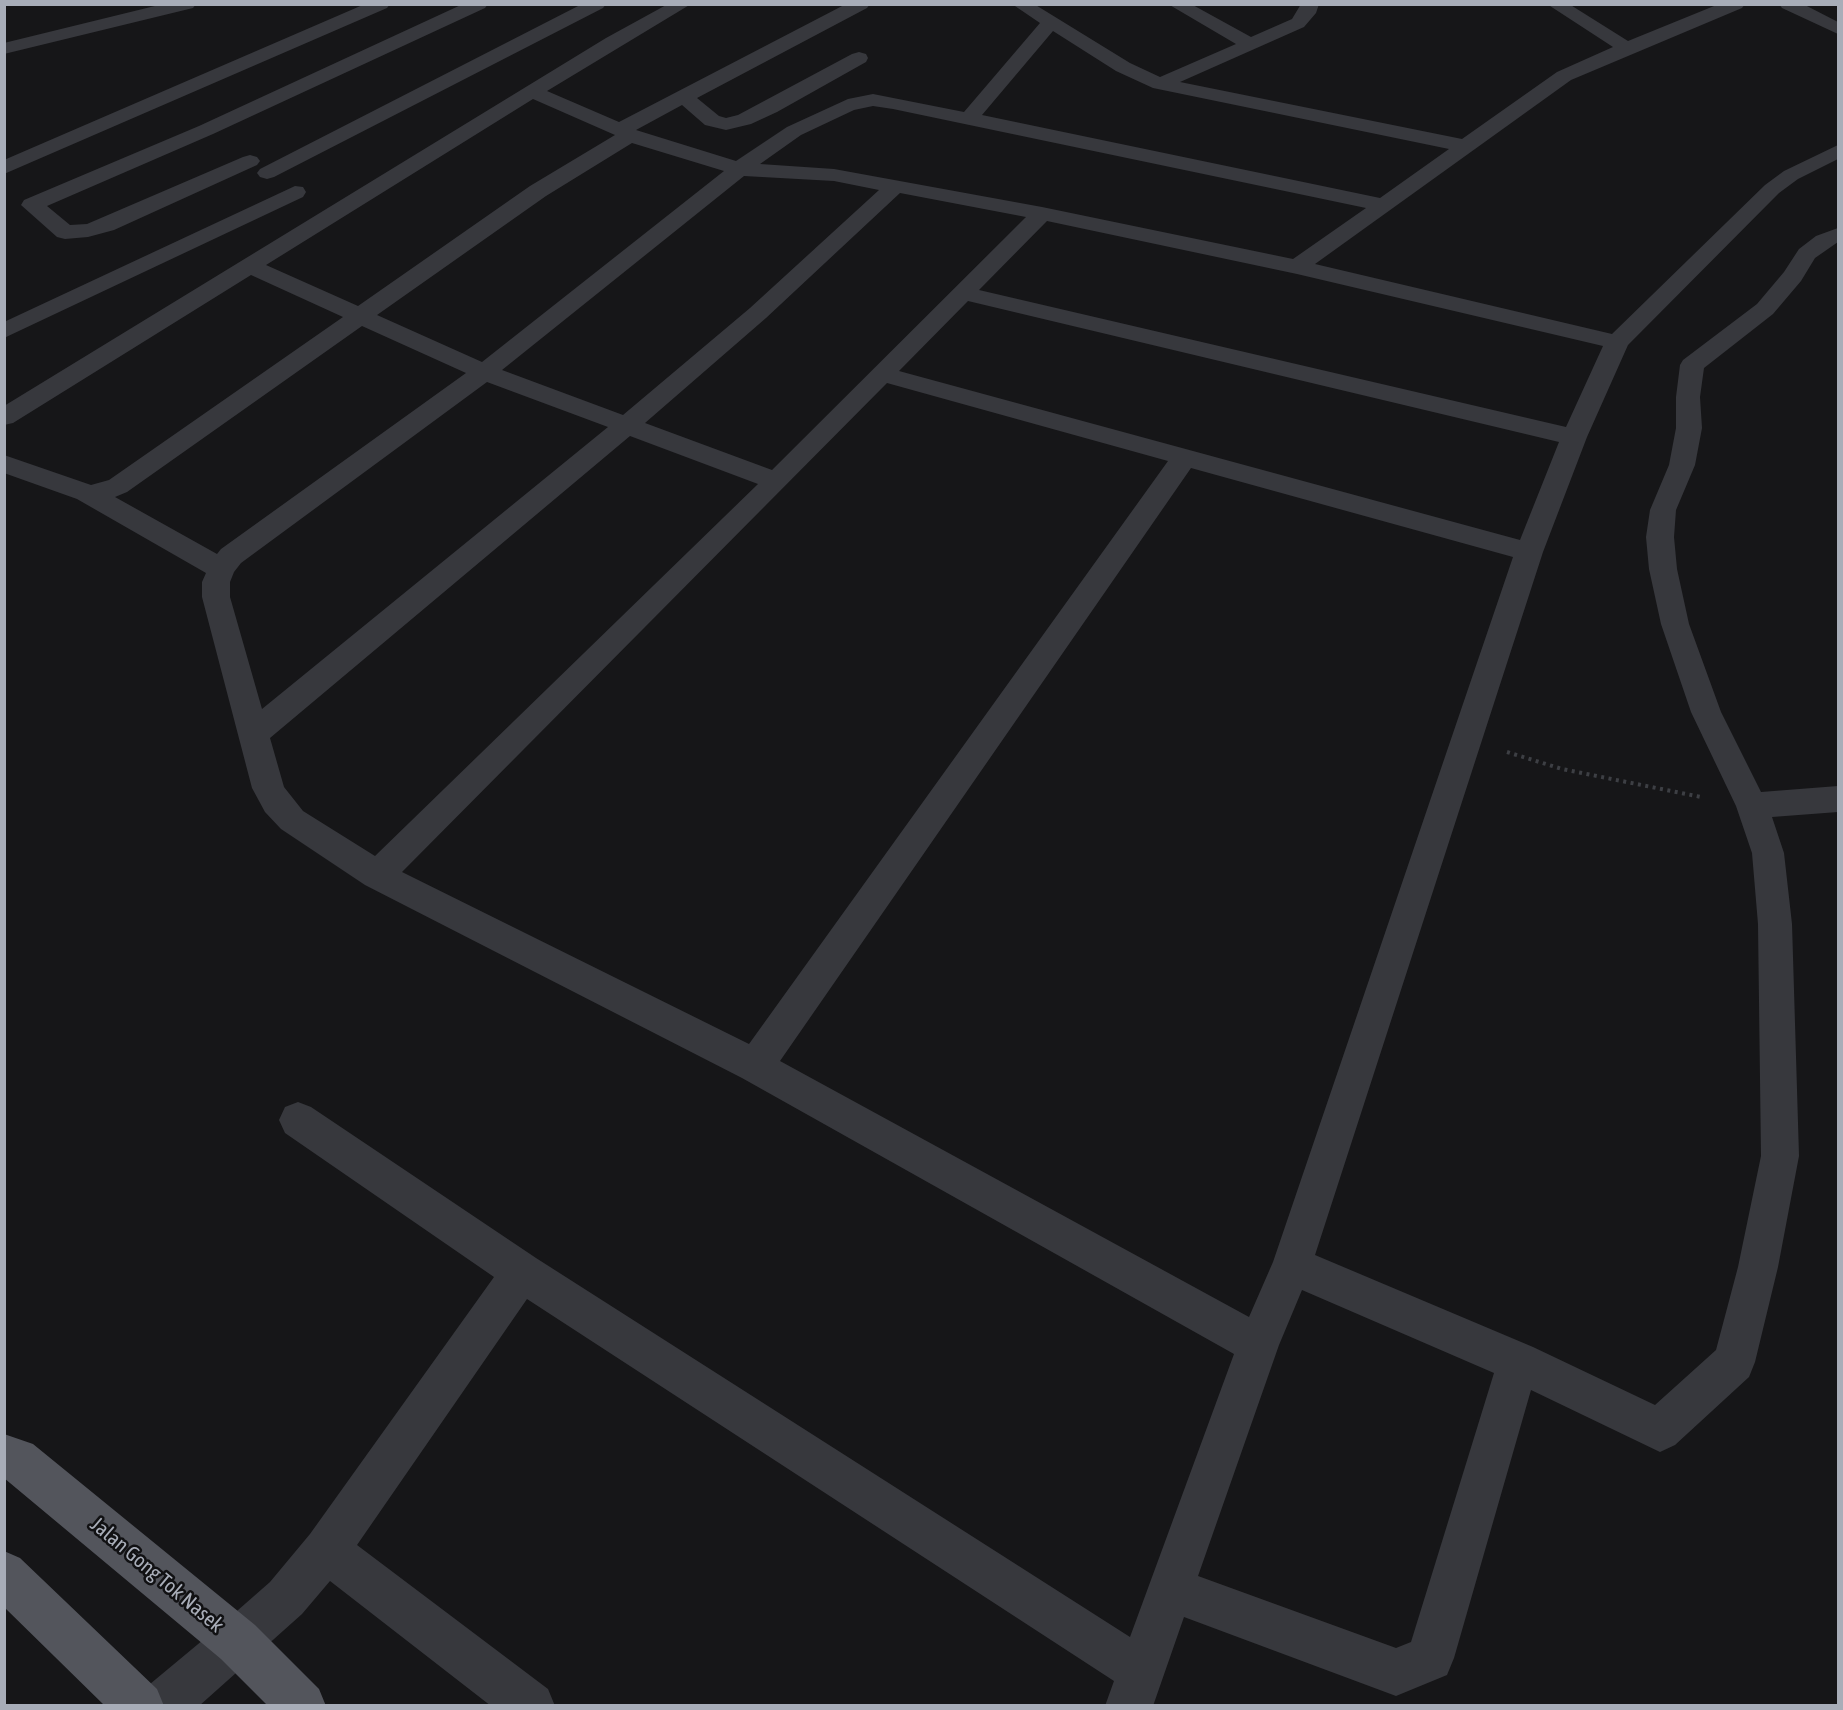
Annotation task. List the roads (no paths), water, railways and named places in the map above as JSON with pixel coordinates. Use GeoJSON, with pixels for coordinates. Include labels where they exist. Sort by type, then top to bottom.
{"type":"FeatureCollection","features":[{"type":"Feature","properties":{"kind":"main road","name":"Jalan Gong Tok Nasek"},"geometry":{"type":"LineString","coordinates":[[4,1456],[18,1459],[238,1642],[302,1706]]}},
{"type":"Feature","properties":{"kind":"main road"},"geometry":{"type":"LineString","coordinates":[[4,1574],[140,1706]]}},
{"type":"Feature","properties":{"kind":"street"},"geometry":{"type":"LineString","coordinates":[[4,48],[188,4]]}},
{"type":"Feature","properties":{"kind":"street"},"geometry":{"type":"LineString","coordinates":[[14,186],[381,4]]}},
{"type":"Feature","properties":{"kind":"street"},"geometry":{"type":"LineString","coordinates":[[434,4],[457,14]]}},
{"type":"Feature","properties":{"kind":"street"},"geometry":{"type":"LineString","coordinates":[[14,186],[206,130],[478,4]]}},
{"type":"Feature","properties":{"kind":"street"},"geometry":{"type":"LineString","coordinates":[[14,186],[65,232],[88,230],[106,225],[259,167],[597,4]]}},
{"type":"Feature","properties":{"kind":"street"},"geometry":{"type":"LineString","coordinates":[[646,4],[675,8]]}},
{"type":"Feature","properties":{"kind":"street"},"geometry":{"type":"LineString","coordinates":[[86,494],[96,495],[118,486],[358,315],[625,132],[683,96],[861,4]]}},
{"type":"Feature","properties":{"kind":"street"},"geometry":{"type":"LineString","coordinates":[[1021,4],[1123,67],[1160,84],[1466,146]]}},
{"type":"Feature","properties":{"kind":"street"},"geometry":{"type":"LineString","coordinates":[[1177,4],[1250,44]]}},
{"type":"Feature","properties":{"kind":"street"},"geometry":{"type":"LineString","coordinates":[[1160,84],[1298,23],[1307,13],[1310,4]]}},
{"type":"Feature","properties":{"kind":"street"},"geometry":{"type":"LineString","coordinates":[[1556,4],[1627,48]]}},
{"type":"Feature","properties":{"kind":"street"},"geometry":{"type":"LineString","coordinates":[[1297,267],[1564,76],[1736,4]]}},
{"type":"Feature","properties":{"kind":"street"},"geometry":{"type":"LineString","coordinates":[[1788,4],[1839,29]]}},
{"type":"Feature","properties":{"kind":"street"},"geometry":{"type":"LineString","coordinates":[[4,417],[613,42],[675,8]]}},
{"type":"Feature","properties":{"kind":"street"},"geometry":{"type":"LineString","coordinates":[[968,118],[1050,23]]}},
{"type":"Feature","properties":{"kind":"street"},"geometry":{"type":"LineString","coordinates":[[683,96],[712,121],[726,124],[744,120],[770,108],[859,58]]}},
{"type":"Feature","properties":{"kind":"street"},"geometry":{"type":"LineString","coordinates":[[533,92],[591,120],[739,169],[834,175],[1042,213],[1297,267],[1617,342]]}},
{"type":"Feature","properties":{"kind":"street"},"geometry":{"type":"LineString","coordinates":[[1258,1345],[755,1066],[377,875],[292,820],[276,803],[268,788],[216,597],[216,582],[221,569],[231,556],[484,372],[739,169],[794,131],[829,113],[864,101],[893,103],[968,118],[1383,205]]}},
{"type":"Feature","properties":{"kind":"street"},"geometry":{"type":"LineString","coordinates":[[206,130],[330,217]]}},
{"type":"Feature","properties":{"kind":"street"},"geometry":{"type":"LineString","coordinates":[[298,1120],[1136,1689],[1258,1345],[1292,1264],[1529,552],[1574,437],[1617,342],[1772,189],[1791,175],[1839,151]]}},
{"type":"Feature","properties":{"kind":"street"},"geometry":{"type":"LineString","coordinates":[[253,734],[626,426],[758,313],[894,187]]}},
{"type":"Feature","properties":{"kind":"street"},"geometry":{"type":"LineString","coordinates":[[4,332],[295,192]]}},
{"type":"Feature","properties":{"kind":"street"},"geometry":{"type":"LineString","coordinates":[[377,875],[776,481],[1042,213]]}},
{"type":"Feature","properties":{"kind":"street"},"geometry":{"type":"LineString","coordinates":[[1292,1264],[1518,1362],[1660,1430],[1734,1362],[1758,1267],[1780,1156],[1781,1106],[1774,924],[1768,853],[1752,806],[1706,712],[1675,624],[1663,569],[1660,537],[1663,510],[1682,465],[1689,428],[1688,397],[1692,365],[1765,309],[1793,276],[1807,254],[1824,241],[1839,234]]}},
{"type":"Feature","properties":{"kind":"street"},"geometry":{"type":"LineString","coordinates":[[249,266],[484,372],[776,481]]}},
{"type":"Feature","properties":{"kind":"street"},"geometry":{"type":"LineString","coordinates":[[964,293],[1574,437]]}},
{"type":"Feature","properties":{"kind":"street"},"geometry":{"type":"LineString","coordinates":[[882,374],[1529,552]]}},
{"type":"Feature","properties":{"kind":"street"},"geometry":{"type":"LineString","coordinates":[[755,1066],[1184,458]]}},
{"type":"Feature","properties":{"kind":"street"},"geometry":{"type":"LineString","coordinates":[[4,463],[86,494],[221,569]]}},
{"type":"Feature","properties":{"kind":"street"},"geometry":{"type":"LineString","coordinates":[[1752,806],[1839,799]]}},
{"type":"Feature","properties":{"kind":"street"},"geometry":{"type":"LineString","coordinates":[[161,1706],[238,1642],[286,1598],[326,1550],[522,1272]]}},
{"type":"Feature","properties":{"kind":"street"},"geometry":{"type":"LineString","coordinates":[[1172,1589],[1396,1672],[1430,1658],[1518,1362]]}},
{"type":"Feature","properties":{"kind":"street"},"geometry":{"type":"LineString","coordinates":[[326,1550],[531,1706]]}}]}
